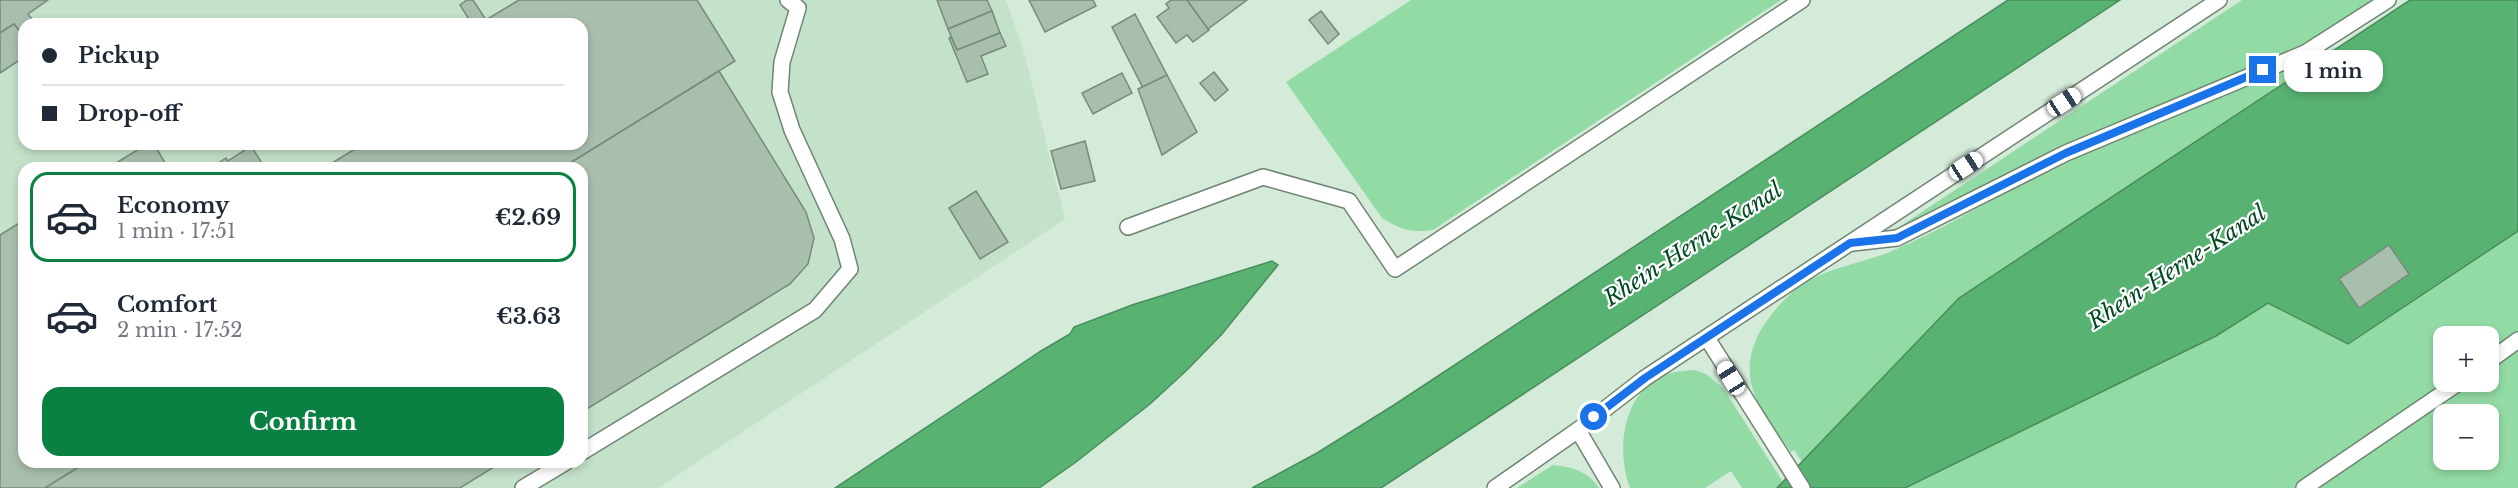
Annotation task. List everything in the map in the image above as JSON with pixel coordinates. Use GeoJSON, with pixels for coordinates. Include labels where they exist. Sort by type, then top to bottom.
{"type":"FeatureCollection","features":[{"type":"Feature","properties":{"kind":"lane"},"geometry":{"type":"LineString","coordinates":[[588,448],[815,310],[850,270],[842,239],[792,130],[780,92],[782,62],[798,8],[788,0]]}},
{"type":"Feature","properties":{"kind":"lane"},"geometry":{"type":"LineString","coordinates":[[1128,227],[1263,177],[1349,201],[1395,270],[1802,0]]}},
{"type":"Feature","properties":{"kind":"lane"},"geometry":{"type":"LineString","coordinates":[[1495,488],[1578,430],[1645,378],[2219,0]]}},
{"type":"Feature","properties":{"kind":"lane"},"geometry":{"type":"LineString","coordinates":[[1850,243],[1897,238],[2066,153],[2305,53],[2388,0]]}},
{"type":"Feature","properties":{"kind":"lane"},"geometry":{"type":"LineString","coordinates":[[1707,338],[1802,488]]}},
{"type":"Feature","properties":{"kind":"lane"},"geometry":{"type":"LineString","coordinates":[[2499,354],[2518,340]]}},
{"type":"Feature","properties":{"kind":"lane"},"geometry":{"type":"LineString","coordinates":[[2304,488],[2445,392]]}},
{"type":"Feature","properties":{"kind":"lane"},"geometry":{"type":"LineString","coordinates":[[1578,430],[1612,488]]}},
{"type":"Feature","properties":{"kind":"lane"},"geometry":{"type":"LineString","coordinates":[[524,488],[556,468]]}},
{"type":"Feature","properties":{"kind":"shaded area"},"geometry":{"type":"Polygon","coordinates":[[[0,0],[1006,0],[1024,52],[1065,219],[658,488],[0,488],[0,0]]]}},
{"type":"Feature","properties":{"kind":"shaded area"},"geometry":{"type":"Polygon","coordinates":[[[1411,0],[1781,0],[1433,230],[1412,231],[1382,218],[1286,82],[1411,0]]]}},
{"type":"Feature","properties":{"kind":"shaded area"},"geometry":{"type":"Polygon","coordinates":[[[2242,0],[2372,0],[2304,47],[1887,235],[2242,0]]]}},
{"type":"Feature","properties":{"kind":"shaded area"},"geometry":{"type":"Polygon","coordinates":[[[2336,48],[1959,298],[1802,462],[1794,450],[1791,452],[1771,424],[1762,410],[1751,382],[1752,351],[1759,333],[1772,314],[1801,286],[1823,274],[1882,255],[1916,240],[2063,162],[2096,147],[2336,48]]]}},
{"type":"Feature","properties":{"kind":"shaded area"},"geometry":{"type":"Polygon","coordinates":[[[2518,231],[2518,488],[1905,488],[2216,336],[2268,303],[2348,344],[2518,231]]]}},
{"type":"Feature","properties":{"kind":"shaded area"},"geometry":{"type":"Polygon","coordinates":[[[1695,370],[1706,374],[1723,388],[1783,482],[1777,488],[1742,488],[1731,471],[1705,488],[1630,488],[1623,455],[1627,421],[1633,405],[1642,391],[1655,380],[1671,373],[1695,370]]]}},
{"type":"Feature","properties":{"kind":"shaded area"},"geometry":{"type":"Polygon","coordinates":[[[1553,465],[1567,467],[1585,474],[1599,488],[1517,488],[1553,465]]]}},
{"type":"Feature","properties":{"kind":"water","name":"Rhein-Herne-Kanal"},"geometry":{"type":"Polygon","coordinates":[[[2008,0],[2120,0],[1381,488],[1252,488],[1317,453],[1394,405],[2008,0]]]}},
{"type":"Feature","properties":{"kind":"water","name":"Rhein-Herne-Kanal"},"geometry":{"type":"Polygon","coordinates":[[[2410,0],[2518,0],[2518,231],[2348,344],[2268,303],[2216,336],[1905,488],[1777,488],[1959,298],[2410,0]]]}},
{"type":"Feature","properties":{"kind":"water"},"geometry":{"type":"Polygon","coordinates":[[[1272,261],[1278,265],[1222,334],[1187,370],[1150,404],[1039,488],[835,488],[1070,334],[1074,327],[1132,305],[1272,261]]]}},
{"type":"Feature","properties":{"kind":"building"},"geometry":{"type":"Polygon","coordinates":[[[0,0],[48,0],[28,14],[31,18],[18,18],[18,29],[14,24],[0,33],[0,0]]]}},
{"type":"Feature","properties":{"kind":"building"},"geometry":{"type":"Polygon","coordinates":[[[467,0],[473,0],[485,18],[468,18],[460,5],[467,0]]]}},
{"type":"Feature","properties":{"kind":"building"},"geometry":{"type":"Polygon","coordinates":[[[519,0],[697,0],[735,61],[572,162],[334,162],[353,150],[588,150],[588,18],[489,18],[519,0]]]}},
{"type":"Feature","properties":{"kind":"building"},"geometry":{"type":"Polygon","coordinates":[[[937,0],[987,0],[992,11],[948,29],[937,0]]]}},
{"type":"Feature","properties":{"kind":"building"},"geometry":{"type":"Polygon","coordinates":[[[1029,0],[1093,0],[1096,6],[1045,32],[1029,0]]]}},
{"type":"Feature","properties":{"kind":"building"},"geometry":{"type":"Polygon","coordinates":[[[1171,0],[1187,0],[1209,30],[1193,42],[1187,35],[1176,43],[1157,17],[1169,8],[1166,4],[1171,0]]]}},
{"type":"Feature","properties":{"kind":"building"},"geometry":{"type":"Polygon","coordinates":[[[1187,0],[1247,0],[1208,29],[1187,0]]]}},
{"type":"Feature","properties":{"kind":"building"},"geometry":{"type":"Polygon","coordinates":[[[992,11],[1000,33],[957,50],[948,29],[992,11]]]}},
{"type":"Feature","properties":{"kind":"building"},"geometry":{"type":"Polygon","coordinates":[[[1321,11],[1339,34],[1328,44],[1309,20],[1321,11]]]}},
{"type":"Feature","properties":{"kind":"building"},"geometry":{"type":"Polygon","coordinates":[[[1135,14],[1167,75],[1143,88],[1112,27],[1135,14]]]}},
{"type":"Feature","properties":{"kind":"building"},"geometry":{"type":"Polygon","coordinates":[[[14,24],[18,29],[18,61],[0,73],[0,33],[14,24]]]}},
{"type":"Feature","properties":{"kind":"building"},"geometry":{"type":"Polygon","coordinates":[[[1000,33],[1006,46],[981,56],[988,74],[967,82],[949,38],[951,37],[957,50],[1000,33]]]}},
{"type":"Feature","properties":{"kind":"building"},"geometry":{"type":"Polygon","coordinates":[[[719,71],[806,212],[814,238],[808,264],[790,284],[588,408],[588,162],[572,162],[719,71]]]}},
{"type":"Feature","properties":{"kind":"building"},"geometry":{"type":"Polygon","coordinates":[[[1214,72],[1228,90],[1215,101],[1200,83],[1214,72]]]}},
{"type":"Feature","properties":{"kind":"building"},"geometry":{"type":"Polygon","coordinates":[[[1122,73],[1132,93],[1093,114],[1082,93],[1122,73]]]}},
{"type":"Feature","properties":{"kind":"building"},"geometry":{"type":"Polygon","coordinates":[[[1167,75],[1197,132],[1162,155],[1138,89],[1167,75]]]}},
{"type":"Feature","properties":{"kind":"building"},"geometry":{"type":"Polygon","coordinates":[[[1085,141],[1095,181],[1061,189],[1051,151],[1085,141]]]}},
{"type":"Feature","properties":{"kind":"building"},"geometry":{"type":"Polygon","coordinates":[[[137,150],[158,150],[164,162],[118,162],[137,150]]]}},
{"type":"Feature","properties":{"kind":"building"},"geometry":{"type":"Polygon","coordinates":[[[245,150],[254,150],[261,162],[220,162],[226,158],[228,161],[245,150]]]}},
{"type":"Feature","properties":{"kind":"building"},"geometry":{"type":"Polygon","coordinates":[[[976,191],[1008,242],[980,259],[949,208],[976,191]]]}},
{"type":"Feature","properties":{"kind":"building"},"geometry":{"type":"Polygon","coordinates":[[[18,224],[18,468],[77,468],[45,488],[0,488],[0,235],[18,224]]]}},
{"type":"Feature","properties":{"kind":"building"},"geometry":{"type":"Polygon","coordinates":[[[2389,245],[2409,274],[2359,308],[2339,279],[2389,245]]]}},
{"type":"Feature","properties":{"kind":"building"},"geometry":{"type":"Polygon","coordinates":[[[77,468],[492,468],[460,488],[45,488],[77,468]]]}},
{"type":"Feature","properties":{"kind":"route"},"geometry":{"type":"LineString","coordinates":[[1594,417],[1645,378],[1850,243],[1897,238],[2066,153],[2263,70]]}}]}
